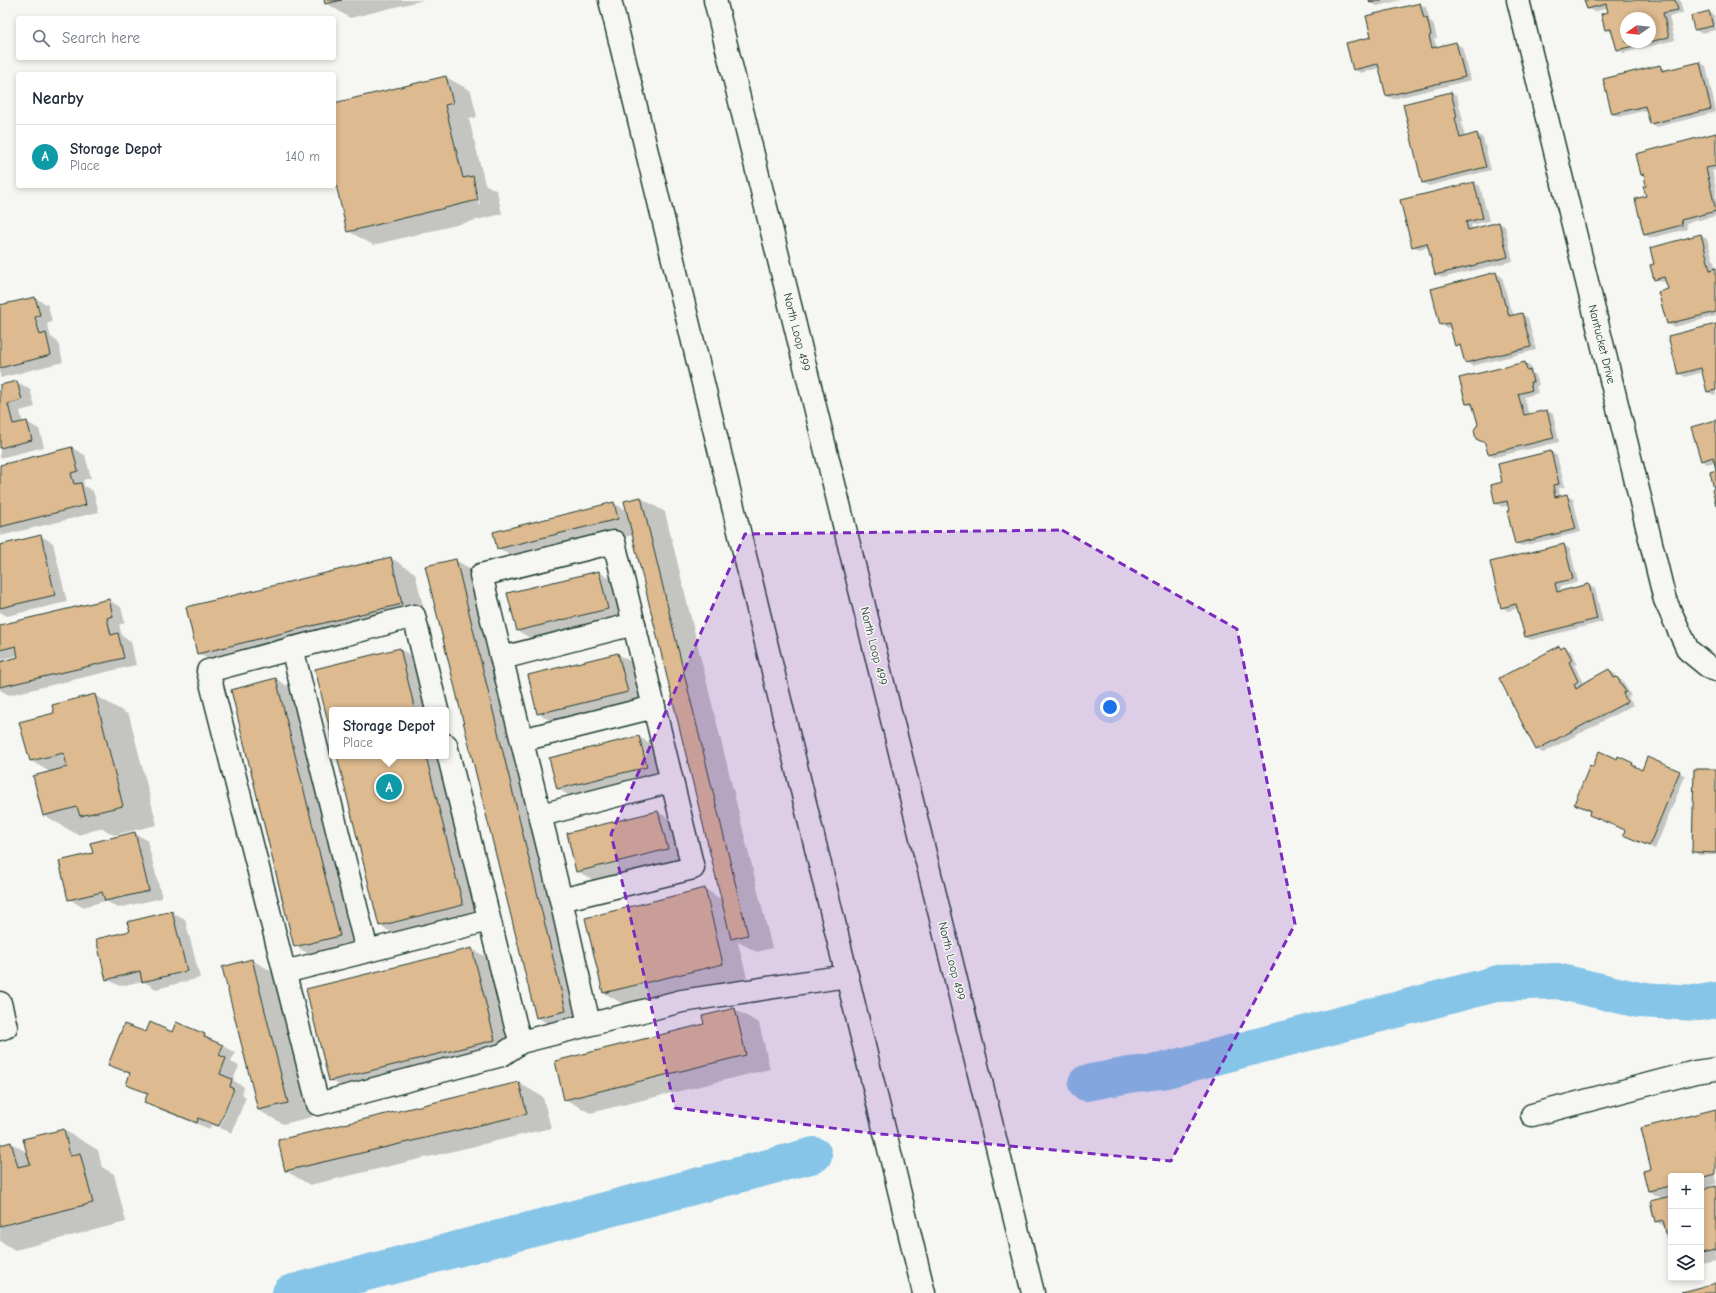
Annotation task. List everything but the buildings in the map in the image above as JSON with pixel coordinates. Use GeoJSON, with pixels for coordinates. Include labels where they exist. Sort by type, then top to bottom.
{"type":"FeatureCollection","features":[{"type":"Feature","properties":{"kind":"main road"},"geometry":{"type":"LineString","coordinates":[[610,0],[924,1293]]}},
{"type":"Feature","properties":{"kind":"main road","name":"North Loop 499"},"geometry":{"type":"LineString","coordinates":[[715,0],[1033,1293]]}},
{"type":"Feature","properties":{"kind":"main road","name":"Nantucket Drive"},"geometry":{"type":"LineString","coordinates":[[1518,0],[1666,600],[1688,650],[1710,668],[1716,670]]}},
{"type":"Feature","properties":{"kind":"main road"},"geometry":{"type":"LineString","coordinates":[[561,900],[693,868],[614,542],[481,575],[541,815],[589,1024]]}},
{"type":"Feature","properties":{"kind":"main road"},"geometry":{"type":"LineString","coordinates":[[436,707],[414,616],[208,671],[318,1104],[502,1055],[522,1042],[682,1001],[847,976]]}},
{"type":"Feature","properties":{"kind":"main road"},"geometry":{"type":"LineString","coordinates":[[502,658],[634,624]]}},
{"type":"Feature","properties":{"kind":"main road"},"geometry":{"type":"LineString","coordinates":[[292,648],[367,951]]}},
{"type":"Feature","properties":{"kind":"main road"},"geometry":{"type":"LineString","coordinates":[[522,740],[654,707]]}},
{"type":"Feature","properties":{"kind":"main road"},"geometry":{"type":"LineString","coordinates":[[449,757],[516,1027],[522,1042]]}},
{"type":"Feature","properties":{"kind":"main road"},"geometry":{"type":"LineString","coordinates":[[541,815],[672,781]]}},
{"type":"Feature","properties":{"kind":"main road"},"geometry":{"type":"LineString","coordinates":[[285,972],[489,920]]}},
{"type":"Feature","properties":{"kind":"main road"},"geometry":{"type":"LineString","coordinates":[[0,1003],[6,1027],[0,1029]]}},
{"type":"Feature","properties":{"kind":"main road"},"geometry":{"type":"LineString","coordinates":[[1532,1115],[1695,1072],[1716,1069]]}},
{"type":"Feature","properties":{"kind":"highlighted area"},"geometry":{"type":"Polygon","coordinates":[[[1062,530],[1237,629],[1295,924],[1171,1161],[871,1133],[675,1108],[611,834],[745,534],[1062,530]]]}},
{"type":"Feature","properties":{"kind":"waterway"},"geometry":{"type":"LineString","coordinates":[[1086,1083],[1162,1071],[1499,983],[1557,981],[1639,1000],[1699,1003],[1716,1000]]}},
{"type":"Feature","properties":{"kind":"waterway"},"geometry":{"type":"LineString","coordinates":[[290,1293],[814,1155]]}},
{"type":"Feature","properties":{"kind":"place","name":"Storage Depot"},"geometry":{"type":"Point","coordinates":[389,787]}}]}
